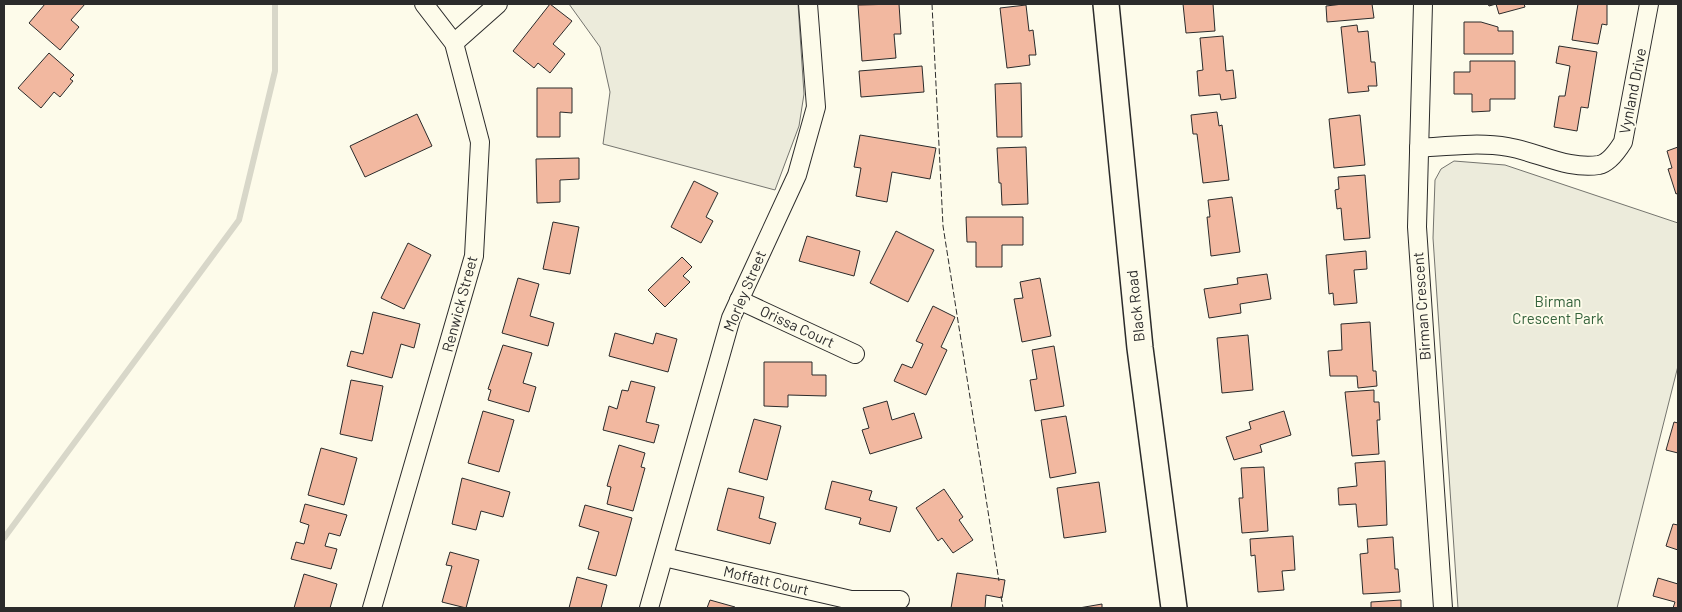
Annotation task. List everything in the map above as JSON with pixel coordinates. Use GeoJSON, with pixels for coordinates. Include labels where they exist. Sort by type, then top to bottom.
{"type":"FeatureCollection","features":[{"type":"Feature","properties":{"kind":"main road","name":"Black Road"},"geometry":{"type":"LineString","coordinates":[[1106,4],[1140,348],[1174,608]]}},
{"type":"Feature","properties":{"kind":"street","name":"Renwick Street"},"geometry":{"type":"LineString","coordinates":[[372,608],[474,256],[480,142],[454,44],[424,4]]}},
{"type":"Feature","properties":{"kind":"street"},"geometry":{"type":"LineString","coordinates":[[454,44],[498,4]]}},
{"type":"Feature","properties":{"kind":"street","name":"Morley Street"},"geometry":{"type":"LineString","coordinates":[[649,608],[731,318],[797,175],[816,107],[808,4]]}},
{"type":"Feature","properties":{"kind":"street","name":"Birman Crescent"},"geometry":{"type":"LineString","coordinates":[[1423,4],[1417,227],[1443,608]]}},
{"type":"Feature","properties":{"kind":"street","name":"Vynland Drive"},"geometry":{"type":"LineString","coordinates":[[1419,148],[1508,146],[1563,162],[1586,166],[1601,164],[1615,154],[1624,142],[1649,4]]}},
{"type":"Feature","properties":{"kind":"street","name":"Orissa Court"},"geometry":{"type":"LineString","coordinates":[[739,300],[855,354]]}},
{"type":"Feature","properties":{"kind":"street","name":"Moffatt Court"},"geometry":{"type":"LineString","coordinates":[[664,557],[851,600],[900,600]]}},
{"type":"Feature","properties":{"kind":"green space"},"geometry":{"type":"Polygon","coordinates":[[[569,4],[798,4],[804,94],[799,126],[775,190],[603,144],[610,92],[600,47],[569,4]]]}},
{"type":"Feature","properties":{"kind":"green space","name":"Birman Crescent Park"},"geometry":{"type":"Polygon","coordinates":[[[1454,161],[1505,165],[1678,223],[1678,366],[1617,608],[1458,608],[1433,238],[1435,180],[1441,169],[1454,161]]]}},
{"type":"Feature","properties":{"kind":"building"},"geometry":{"type":"Polygon","coordinates":[[[45,4],[85,4],[71,20],[79,27],[60,50],[29,23],[45,4]]]}},
{"type":"Feature","properties":{"kind":"building"},"geometry":{"type":"Polygon","coordinates":[[[550,4],[572,21],[553,44],[565,54],[550,73],[538,63],[534,68],[513,51],[550,4]]]}},
{"type":"Feature","properties":{"kind":"building"},"geometry":{"type":"Polygon","coordinates":[[[899,4],[901,34],[894,34],[896,58],[862,61],[858,5],[899,4]]]}},
{"type":"Feature","properties":{"kind":"building"},"geometry":{"type":"Polygon","coordinates":[[[1183,4],[1213,4],[1215,31],[1186,33],[1183,4]]]}},
{"type":"Feature","properties":{"kind":"building"},"geometry":{"type":"Polygon","coordinates":[[[1372,4],[1374,18],[1327,22],[1326,6],[1372,4]]]}},
{"type":"Feature","properties":{"kind":"building"},"geometry":{"type":"Polygon","coordinates":[[[1496,4],[1524,4],[1525,7],[1499,14],[1496,4]]]}},
{"type":"Feature","properties":{"kind":"building"},"geometry":{"type":"Polygon","coordinates":[[[1578,4],[1607,4],[1607,25],[1602,24],[1598,44],[1572,40],[1578,4]]]}},
{"type":"Feature","properties":{"kind":"building"},"geometry":{"type":"Polygon","coordinates":[[[1026,5],[1029,31],[1033,30],[1036,55],[1029,55],[1030,65],[1007,68],[1000,8],[1026,5]]]}},
{"type":"Feature","properties":{"kind":"building"},"geometry":{"type":"Polygon","coordinates":[[[1464,22],[1481,22],[1498,27],[1498,31],[1513,31],[1513,54],[1464,54],[1464,22]]]}},
{"type":"Feature","properties":{"kind":"building"},"geometry":{"type":"Polygon","coordinates":[[[1357,25],[1358,32],[1368,31],[1371,62],[1375,62],[1377,86],[1368,86],[1369,91],[1348,93],[1341,27],[1357,25]]]}},
{"type":"Feature","properties":{"kind":"building"},"geometry":{"type":"Polygon","coordinates":[[[1223,36],[1226,71],[1233,70],[1236,98],[1221,100],[1220,94],[1199,96],[1197,71],[1203,70],[1200,38],[1223,36]]]}},
{"type":"Feature","properties":{"kind":"building"},"geometry":{"type":"Polygon","coordinates":[[[1559,46],[1597,52],[1588,108],[1581,107],[1577,131],[1554,127],[1559,96],[1565,96],[1570,66],[1556,63],[1559,46]]]}},
{"type":"Feature","properties":{"kind":"building"},"geometry":{"type":"Polygon","coordinates":[[[49,53],[74,75],[70,79],[73,81],[60,97],[54,92],[41,108],[18,88],[49,53]]]}},
{"type":"Feature","properties":{"kind":"building"},"geometry":{"type":"Polygon","coordinates":[[[1470,61],[1515,61],[1515,99],[1490,99],[1490,111],[1472,112],[1472,94],[1454,94],[1454,72],[1470,72],[1470,61]]]}},
{"type":"Feature","properties":{"kind":"building"},"geometry":{"type":"Polygon","coordinates":[[[922,66],[924,92],[861,97],[859,71],[922,66]]]}},
{"type":"Feature","properties":{"kind":"building"},"geometry":{"type":"Polygon","coordinates":[[[1021,83],[1022,137],[997,137],[995,84],[1021,83]]]}},
{"type":"Feature","properties":{"kind":"building"},"geometry":{"type":"Polygon","coordinates":[[[537,88],[572,88],[572,113],[560,112],[560,137],[537,137],[537,88]]]}},
{"type":"Feature","properties":{"kind":"building"},"geometry":{"type":"Polygon","coordinates":[[[1217,112],[1219,126],[1222,125],[1229,180],[1203,183],[1197,134],[1193,134],[1191,115],[1217,112]]]}},
{"type":"Feature","properties":{"kind":"building"},"geometry":{"type":"Polygon","coordinates":[[[417,114],[432,146],[365,177],[350,146],[417,114]]]}},
{"type":"Feature","properties":{"kind":"building"},"geometry":{"type":"Polygon","coordinates":[[[1360,115],[1365,165],[1334,168],[1329,119],[1360,115]]]}},
{"type":"Feature","properties":{"kind":"building"},"geometry":{"type":"Polygon","coordinates":[[[860,135],[936,148],[930,179],[892,172],[887,202],[856,196],[861,168],[854,167],[860,135]]]}},
{"type":"Feature","properties":{"kind":"building"},"geometry":{"type":"Polygon","coordinates":[[[1026,147],[1028,204],[1002,205],[997,148],[1026,147]]]}},
{"type":"Feature","properties":{"kind":"building"},"geometry":{"type":"Polygon","coordinates":[[[1678,147],[1678,193],[1676,194],[1668,169],[1672,168],[1667,151],[1678,147]]]}},
{"type":"Feature","properties":{"kind":"building"},"geometry":{"type":"Polygon","coordinates":[[[579,158],[579,179],[560,180],[560,202],[537,203],[536,159],[579,158]]]}},
{"type":"Feature","properties":{"kind":"building"},"geometry":{"type":"Polygon","coordinates":[[[1365,175],[1370,238],[1344,240],[1341,208],[1337,209],[1335,190],[1339,189],[1338,177],[1365,175]]]}},
{"type":"Feature","properties":{"kind":"building"},"geometry":{"type":"Polygon","coordinates":[[[694,181],[718,193],[706,217],[713,221],[701,243],[671,227],[694,181]]]}},
{"type":"Feature","properties":{"kind":"building"},"geometry":{"type":"Polygon","coordinates":[[[1232,197],[1240,252],[1211,256],[1207,217],[1210,217],[1208,200],[1232,197]]]}},
{"type":"Feature","properties":{"kind":"building"},"geometry":{"type":"Polygon","coordinates":[[[966,217],[1023,217],[1023,245],[1002,245],[1002,267],[976,267],[976,242],[967,242],[966,217]]]}},
{"type":"Feature","properties":{"kind":"building"},"geometry":{"type":"Polygon","coordinates":[[[553,222],[579,227],[570,274],[543,269],[553,222]]]}},
{"type":"Feature","properties":{"kind":"building"},"geometry":{"type":"Polygon","coordinates":[[[896,231],[934,250],[908,302],[870,283],[896,231]]]}},
{"type":"Feature","properties":{"kind":"building"},"geometry":{"type":"Polygon","coordinates":[[[807,236],[860,251],[854,276],[799,261],[807,236]]]}},
{"type":"Feature","properties":{"kind":"building"},"geometry":{"type":"Polygon","coordinates":[[[408,243],[431,255],[404,309],[381,298],[408,243]]]}},
{"type":"Feature","properties":{"kind":"building"},"geometry":{"type":"Polygon","coordinates":[[[1366,251],[1367,269],[1354,270],[1357,303],[1334,305],[1333,293],[1329,294],[1326,255],[1366,251]]]}},
{"type":"Feature","properties":{"kind":"building"},"geometry":{"type":"Polygon","coordinates":[[[682,257],[692,267],[683,276],[690,282],[665,307],[648,290],[682,257]]]}},
{"type":"Feature","properties":{"kind":"building"},"geometry":{"type":"Polygon","coordinates":[[[1267,274],[1271,299],[1240,304],[1241,313],[1209,318],[1204,289],[1238,284],[1237,278],[1267,274]]]}},
{"type":"Feature","properties":{"kind":"building"},"geometry":{"type":"Polygon","coordinates":[[[518,278],[539,284],[530,316],[554,323],[548,346],[502,333],[518,278]]]}},
{"type":"Feature","properties":{"kind":"building"},"geometry":{"type":"Polygon","coordinates":[[[1040,278],[1051,336],[1022,342],[1014,299],[1023,298],[1020,282],[1040,278]]]}},
{"type":"Feature","properties":{"kind":"building"},"geometry":{"type":"Polygon","coordinates":[[[933,306],[955,317],[941,347],[947,350],[926,395],[894,381],[902,364],[912,368],[923,344],[916,341],[933,306]]]}},
{"type":"Feature","properties":{"kind":"building"},"geometry":{"type":"Polygon","coordinates":[[[373,312],[420,324],[414,348],[401,344],[392,378],[347,366],[351,351],[363,354],[373,312]]]}},
{"type":"Feature","properties":{"kind":"building"},"geometry":{"type":"Polygon","coordinates":[[[1370,322],[1373,371],[1376,371],[1377,386],[1358,388],[1357,376],[1330,376],[1328,351],[1342,350],[1341,324],[1370,322]]]}},
{"type":"Feature","properties":{"kind":"building"},"geometry":{"type":"Polygon","coordinates":[[[615,333],[653,344],[656,333],[677,339],[668,372],[609,356],[615,333]]]}},
{"type":"Feature","properties":{"kind":"building"},"geometry":{"type":"Polygon","coordinates":[[[1248,335],[1253,390],[1222,393],[1217,338],[1248,335]]]}},
{"type":"Feature","properties":{"kind":"building"},"geometry":{"type":"Polygon","coordinates":[[[503,345],[532,353],[523,383],[536,387],[529,412],[488,400],[491,390],[488,389],[503,345]]]}},
{"type":"Feature","properties":{"kind":"building"},"geometry":{"type":"Polygon","coordinates":[[[1054,346],[1064,406],[1035,411],[1030,380],[1037,379],[1032,350],[1054,346]]]}},
{"type":"Feature","properties":{"kind":"building"},"geometry":{"type":"Polygon","coordinates":[[[764,362],[812,362],[812,375],[826,375],[826,396],[788,395],[788,407],[764,406],[764,362]]]}},
{"type":"Feature","properties":{"kind":"building"},"geometry":{"type":"Polygon","coordinates":[[[351,380],[383,386],[372,441],[340,434],[351,380]]]}},
{"type":"Feature","properties":{"kind":"building"},"geometry":{"type":"Polygon","coordinates":[[[631,381],[655,387],[646,422],[659,425],[654,443],[603,430],[609,406],[617,409],[622,390],[628,391],[631,381]]]}},
{"type":"Feature","properties":{"kind":"building"},"geometry":{"type":"Polygon","coordinates":[[[1374,390],[1374,402],[1379,402],[1380,420],[1377,420],[1379,454],[1352,456],[1345,392],[1374,390]]]}},
{"type":"Feature","properties":{"kind":"building"},"geometry":{"type":"Polygon","coordinates":[[[887,401],[892,420],[914,413],[922,438],[870,454],[862,430],[869,428],[863,408],[887,401]]]}},
{"type":"Feature","properties":{"kind":"building"},"geometry":{"type":"Polygon","coordinates":[[[483,411],[514,420],[499,472],[468,463],[483,411]]]}},
{"type":"Feature","properties":{"kind":"building"},"geometry":{"type":"Polygon","coordinates":[[[1284,411],[1291,435],[1260,445],[1262,452],[1234,460],[1226,437],[1251,429],[1249,422],[1284,411]]]}},
{"type":"Feature","properties":{"kind":"building"},"geometry":{"type":"Polygon","coordinates":[[[1066,416],[1076,473],[1050,478],[1041,420],[1066,416]]]}},
{"type":"Feature","properties":{"kind":"building"},"geometry":{"type":"Polygon","coordinates":[[[754,419],[781,426],[767,480],[739,472],[754,419]]]}},
{"type":"Feature","properties":{"kind":"building"},"geometry":{"type":"Polygon","coordinates":[[[1674,422],[1678,423],[1678,453],[1666,450],[1674,422]]]}},
{"type":"Feature","properties":{"kind":"building"},"geometry":{"type":"Polygon","coordinates":[[[619,445],[645,453],[641,467],[645,468],[633,511],[607,504],[611,487],[607,486],[619,445]]]}},
{"type":"Feature","properties":{"kind":"building"},"geometry":{"type":"Polygon","coordinates":[[[321,448],[357,458],[344,505],[308,495],[321,448]]]}},
{"type":"Feature","properties":{"kind":"building"},"geometry":{"type":"Polygon","coordinates":[[[1385,461],[1387,525],[1358,527],[1356,504],[1339,505],[1338,488],[1357,486],[1355,463],[1385,461]]]}},
{"type":"Feature","properties":{"kind":"building"},"geometry":{"type":"Polygon","coordinates":[[[1264,467],[1268,531],[1242,533],[1239,498],[1243,498],[1241,468],[1264,467]]]}},
{"type":"Feature","properties":{"kind":"building"},"geometry":{"type":"Polygon","coordinates":[[[462,478],[510,492],[503,517],[481,511],[476,530],[452,524],[462,478]]]}},
{"type":"Feature","properties":{"kind":"building"},"geometry":{"type":"Polygon","coordinates":[[[832,481],[872,491],[869,500],[897,507],[890,532],[859,524],[861,518],[825,509],[832,481]]]}},
{"type":"Feature","properties":{"kind":"building"},"geometry":{"type":"Polygon","coordinates":[[[1099,482],[1106,532],[1064,538],[1057,488],[1099,482]]]}},
{"type":"Feature","properties":{"kind":"building"},"geometry":{"type":"Polygon","coordinates":[[[728,488],[764,497],[759,518],[776,523],[770,544],[717,530],[728,488]]]}},
{"type":"Feature","properties":{"kind":"building"},"geometry":{"type":"Polygon","coordinates":[[[944,489],[963,517],[959,520],[973,540],[953,553],[942,538],[938,541],[916,508],[944,489]]]}},
{"type":"Feature","properties":{"kind":"building"},"geometry":{"type":"Polygon","coordinates":[[[305,504],[347,515],[340,536],[329,533],[325,546],[337,549],[331,569],[291,559],[296,542],[304,544],[309,525],[300,522],[305,504]]]}},
{"type":"Feature","properties":{"kind":"building"},"geometry":{"type":"Polygon","coordinates":[[[585,505],[632,518],[616,576],[588,569],[599,532],[579,526],[585,505]]]}},
{"type":"Feature","properties":{"kind":"building"},"geometry":{"type":"Polygon","coordinates":[[[1673,524],[1678,525],[1678,550],[1666,546],[1673,524]]]}},
{"type":"Feature","properties":{"kind":"building"},"geometry":{"type":"Polygon","coordinates":[[[1293,536],[1295,570],[1282,571],[1284,590],[1258,592],[1255,555],[1251,556],[1250,539],[1293,536]]]}},
{"type":"Feature","properties":{"kind":"building"},"geometry":{"type":"Polygon","coordinates":[[[1393,537],[1395,569],[1398,569],[1400,592],[1363,594],[1360,554],[1368,553],[1367,539],[1393,537]]]}},
{"type":"Feature","properties":{"kind":"building"},"geometry":{"type":"Polygon","coordinates":[[[450,552],[479,560],[466,608],[442,602],[452,566],[446,565],[450,552]]]}},
{"type":"Feature","properties":{"kind":"building"},"geometry":{"type":"Polygon","coordinates":[[[957,573],[1005,580],[1002,598],[986,595],[985,608],[951,608],[957,573]]]}},
{"type":"Feature","properties":{"kind":"building"},"geometry":{"type":"Polygon","coordinates":[[[304,574],[337,584],[330,608],[294,608],[304,574]]]}},
{"type":"Feature","properties":{"kind":"building"},"geometry":{"type":"Polygon","coordinates":[[[577,577],[607,585],[601,608],[569,608],[577,577]]]}},
{"type":"Feature","properties":{"kind":"building"},"geometry":{"type":"Polygon","coordinates":[[[1658,578],[1678,584],[1678,608],[1673,608],[1675,602],[1653,596],[1658,578]]]}},
{"type":"Feature","properties":{"kind":"building"},"geometry":{"type":"Polygon","coordinates":[[[710,600],[735,607],[707,608],[710,600]]]}},
{"type":"Feature","properties":{"kind":"building"},"geometry":{"type":"Polygon","coordinates":[[[1401,600],[1401,608],[1371,608],[1371,602],[1401,600]]]}},
{"type":"Feature","properties":{"kind":"building"},"geometry":{"type":"Polygon","coordinates":[[[1102,604],[1102,608],[1079,608],[1102,604]]]}},
{"type":"Feature","properties":{"kind":"waterway"},"geometry":{"type":"LineString","coordinates":[[4,538],[239,220],[275,71],[275,4]]}},
{"type":"Feature","properties":{"kind":"fence"},"geometry":{"type":"LineString","coordinates":[[932,4],[943,226],[999,581]]}},
{"type":"Feature","properties":{"kind":"fence"},"geometry":{"type":"LineString","coordinates":[[1001,596],[1003,608]]}}]}
